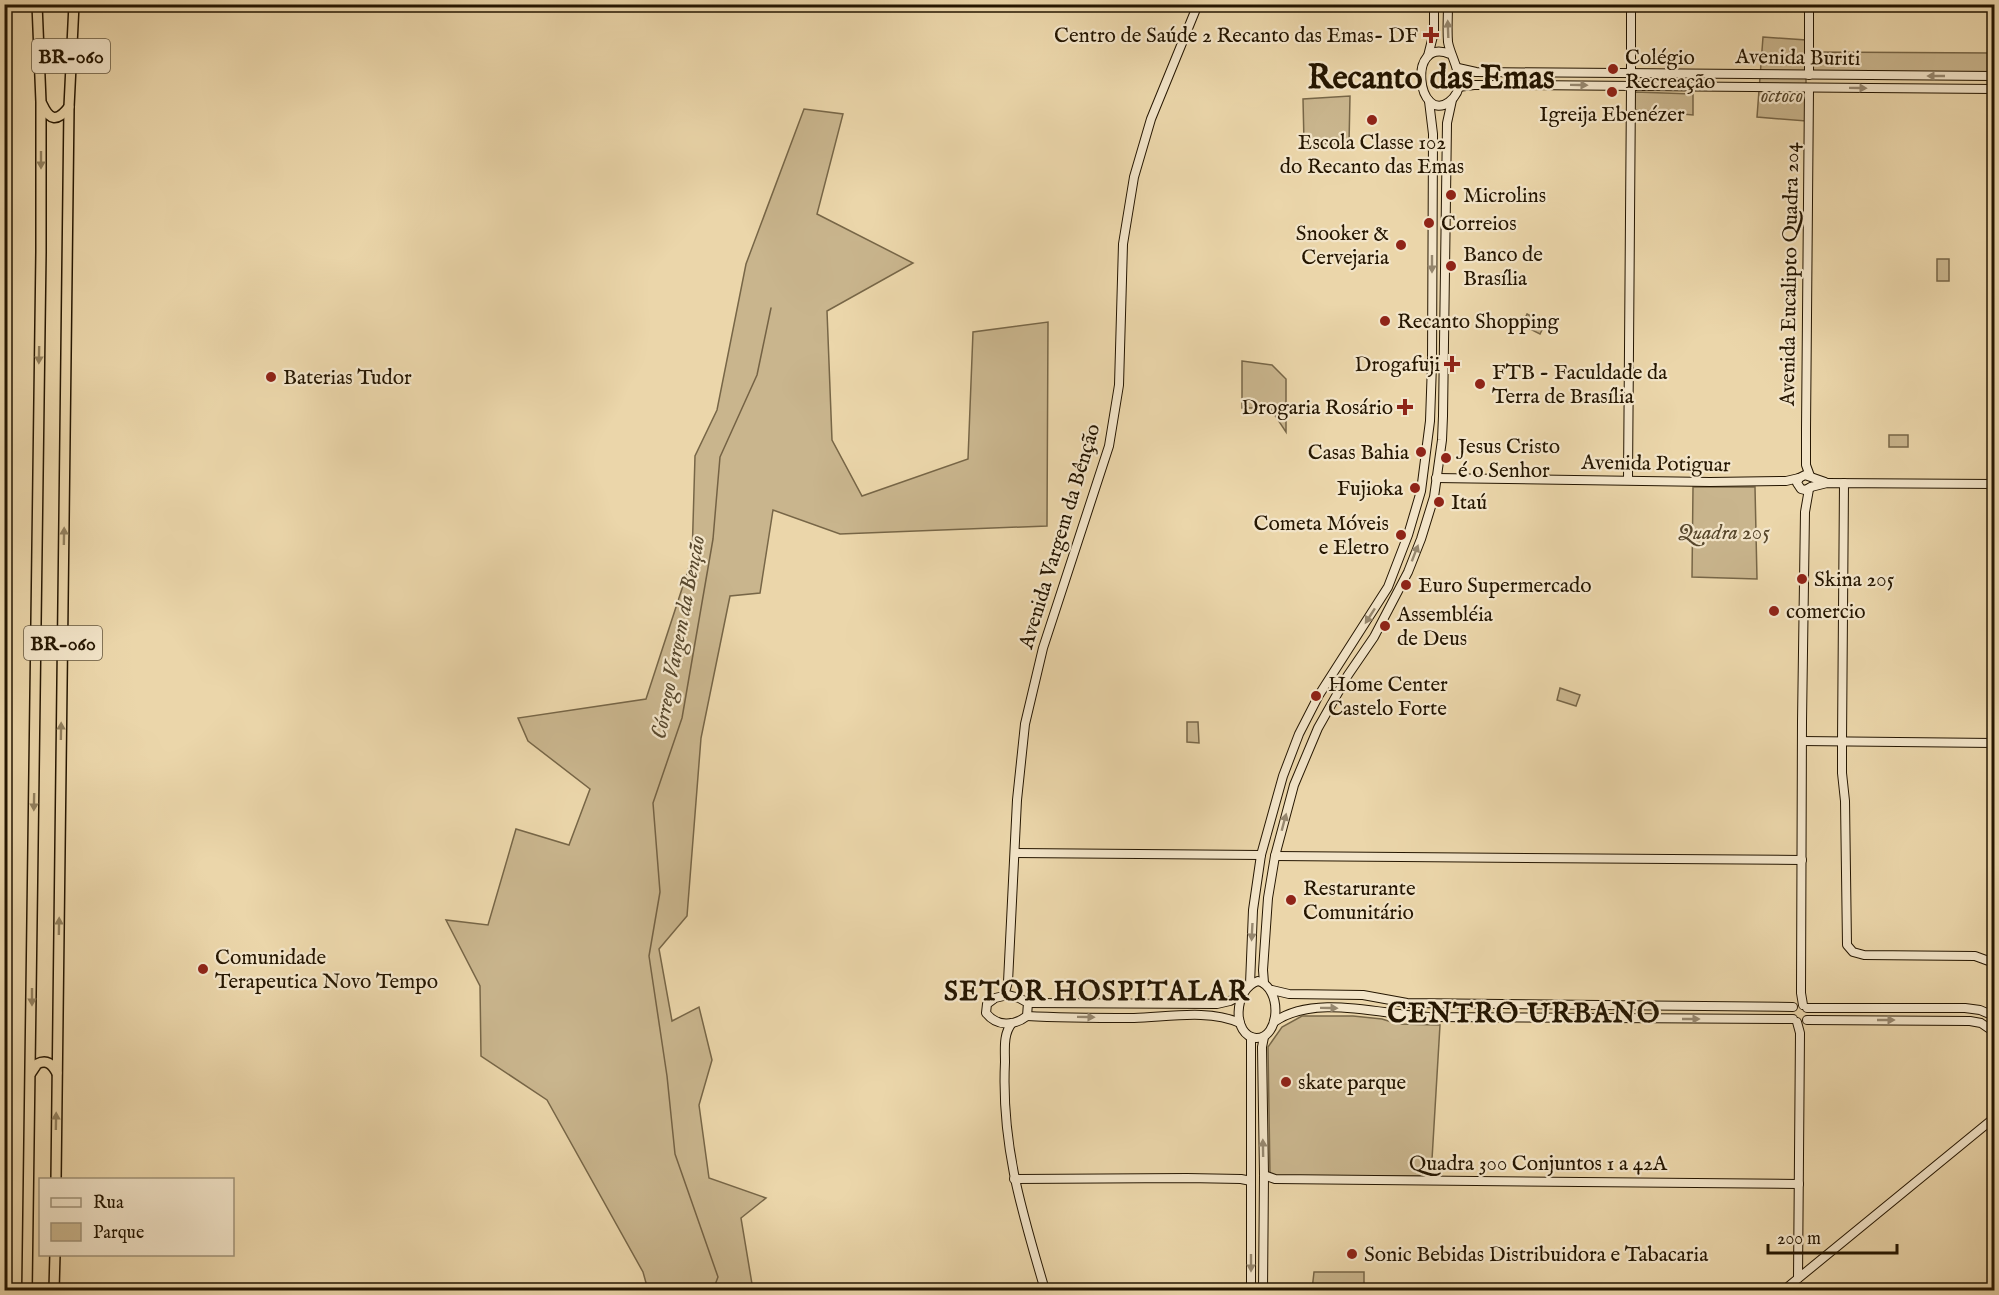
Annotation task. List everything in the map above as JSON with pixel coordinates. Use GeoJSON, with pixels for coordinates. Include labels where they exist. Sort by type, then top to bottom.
{"type":"FeatureCollection","features":[{"type":"Feature","properties":{"kind":"highway","name":"BR-060"},"geometry":{"type":"LineString","coordinates":[[27,1290],[41,261],[37,4]]}},
{"type":"Feature","properties":{"kind":"highway","name":"BR-060"},"geometry":{"type":"LineString","coordinates":[[56,1178],[69,107],[74,4]]}},
{"type":"Feature","properties":{"kind":"highway"},"geometry":{"type":"LineString","coordinates":[[40,102],[46,112],[56,118],[69,107]]}},
{"type":"Feature","properties":{"kind":"highway"},"geometry":{"type":"LineString","coordinates":[[31,1072],[37,1064],[46,1062],[51,1064],[57,1072]]}},
{"type":"Feature","properties":{"kind":"highway"},"geometry":{"type":"LineString","coordinates":[[54,1290],[55,1256]]}},
{"type":"Feature","properties":{"kind":"highway"},"geometry":{"type":"LineString","coordinates":[[21,1290],[27,1273]]}},
{"type":"Feature","properties":{"kind":"street","name":"Avenida Vargem da Bênção"},"geometry":{"type":"LineString","coordinates":[[1008,996],[1020,761],[1025,724],[1043,648],[1109,446],[1118,395],[1121,357],[1121,266],[1134,177],[1151,119],[1198,4]]}},
{"type":"Feature","properties":{"kind":"street"},"geometry":{"type":"LineString","coordinates":[[1250,984],[1253,910],[1261,855],[1292,752],[1319,694],[1388,587],[1408,535],[1421,491],[1430,412],[1433,124],[1429,101],[1420,78],[1433,41],[1434,4]]}},
{"type":"Feature","properties":{"kind":"street"},"geometry":{"type":"LineString","coordinates":[[1264,983],[1268,898],[1275,856],[1294,786],[1315,735],[1348,675],[1382,622],[1408,572],[1434,497],[1443,416],[1447,123],[1452,100],[1458,87],[1458,68],[1450,54],[1447,28],[1448,4]]}},
{"type":"Feature","properties":{"kind":"street"},"geometry":{"type":"LineString","coordinates":[[1630,73],[1631,4]]}},
{"type":"Feature","properties":{"kind":"street"},"geometry":{"type":"LineString","coordinates":[[1809,4],[1809,75]]}},
{"type":"Feature","properties":{"kind":"street"},"geometry":{"type":"LineString","coordinates":[[1427,58],[1440,52],[1450,54]]}},
{"type":"Feature","properties":{"kind":"street","name":"Avenida Buriti"},"geometry":{"type":"LineString","coordinates":[[1458,68],[1470,72],[1995,76]]}},
{"type":"Feature","properties":{"kind":"street"},"geometry":{"type":"LineString","coordinates":[[1671,86],[1677,79],[1672,74]]}},
{"type":"Feature","properties":{"kind":"street"},"geometry":{"type":"LineString","coordinates":[[1691,74],[1685,80],[1691,87]]}},
{"type":"Feature","properties":{"kind":"street"},"geometry":{"type":"LineString","coordinates":[[1783,88],[1778,82],[1785,75]]}},
{"type":"Feature","properties":{"kind":"street"},"geometry":{"type":"LineString","coordinates":[[1835,75],[1839,80],[1835,88]]}},
{"type":"Feature","properties":{"kind":"street"},"geometry":{"type":"LineString","coordinates":[[1978,76],[1974,82],[1978,89]]}},
{"type":"Feature","properties":{"kind":"street","name":"Avenida Buriti"},"geometry":{"type":"LineString","coordinates":[[1458,87],[1474,85],[1995,89]]}},
{"type":"Feature","properties":{"kind":"street"},"geometry":{"type":"LineString","coordinates":[[1628,480],[1631,86]]}},
{"type":"Feature","properties":{"kind":"street","name":"Avenida Eucalipto Quadra 204"},"geometry":{"type":"LineString","coordinates":[[1806,459],[1809,89]]}},
{"type":"Feature","properties":{"kind":"street"},"geometry":{"type":"LineString","coordinates":[[1429,101],[1442,105],[1452,100]]}},
{"type":"Feature","properties":{"kind":"street"},"geometry":{"type":"LineString","coordinates":[[1433,296],[1437,299],[1445,296]]}},
{"type":"Feature","properties":{"kind":"street"},"geometry":{"type":"LineString","coordinates":[[1432,310],[1436,305],[1444,310]]}},
{"type":"Feature","properties":{"kind":"street"},"geometry":{"type":"LineString","coordinates":[[1430,412],[1437,411],[1443,416]]}},
{"type":"Feature","properties":{"kind":"street"},"geometry":{"type":"LineString","coordinates":[[1800,477],[1806,459]]}},
{"type":"Feature","properties":{"kind":"street"},"geometry":{"type":"LineString","coordinates":[[1800,1021],[1791,1014],[1800,1006],[1806,459]]}},
{"type":"Feature","properties":{"kind":"street","name":"Avenida Potiguar"},"geometry":{"type":"LineString","coordinates":[[1436,478],[1767,482],[1789,481],[1806,475],[1807,484]]}},
{"type":"Feature","properties":{"kind":"street","name":"Avenida Potiguar"},"geometry":{"type":"LineString","coordinates":[[1767,482],[1995,484]]}},
{"type":"Feature","properties":{"kind":"street"},"geometry":{"type":"LineString","coordinates":[[1844,483],[1842,773],[1845,801],[1847,945],[1853,952],[1864,955],[1975,956],[1995,963]]}},
{"type":"Feature","properties":{"kind":"street"},"geometry":{"type":"LineString","coordinates":[[1421,491],[1426,496],[1434,497]]}},
{"type":"Feature","properties":{"kind":"street"},"geometry":{"type":"LineString","coordinates":[[1355,640],[1360,638],[1364,640],[1365,648]]}},
{"type":"Feature","properties":{"kind":"street"},"geometry":{"type":"LineString","coordinates":[[1339,665],[1340,674],[1348,675]]}},
{"type":"Feature","properties":{"kind":"street"},"geometry":{"type":"LineString","coordinates":[[1302,728],[1305,737],[1312,738],[1315,735]]}},
{"type":"Feature","properties":{"kind":"street"},"geometry":{"type":"LineString","coordinates":[[1802,741],[1995,743]]}},
{"type":"Feature","properties":{"kind":"street"},"geometry":{"type":"LineString","coordinates":[[1292,752],[1301,751],[1305,759]]}},
{"type":"Feature","properties":{"kind":"street"},"geometry":{"type":"LineString","coordinates":[[1016,853],[1261,855]]}},
{"type":"Feature","properties":{"kind":"street"},"geometry":{"type":"LineString","coordinates":[[1275,856],[1802,860]]}},
{"type":"Feature","properties":{"kind":"street"},"geometry":{"type":"LineString","coordinates":[[1255,898],[1262,902],[1268,898]]}},
{"type":"Feature","properties":{"kind":"street"},"geometry":{"type":"LineString","coordinates":[[1253,910],[1261,909],[1266,915]]}},
{"type":"Feature","properties":{"kind":"street"},"geometry":{"type":"LineString","coordinates":[[1240,1023],[1220,1017],[1027,1016],[1006,1024],[988,1016],[986,1007],[991,1000],[1008,996],[1028,1003],[1217,1004],[1241,995],[1250,984],[1258,981],[1272,990],[1289,994],[1363,995],[1407,1004],[1965,1008],[1980,1010],[1995,1016]]}},
{"type":"Feature","properties":{"kind":"street"},"geometry":{"type":"LineString","coordinates":[[1272,990],[1275,1005],[1274,1022]]}},
{"type":"Feature","properties":{"kind":"street"},"geometry":{"type":"LineString","coordinates":[[1241,995],[1240,1023],[1251,1037],[1264,1037]]}},
{"type":"Feature","properties":{"kind":"street"},"geometry":{"type":"LineString","coordinates":[[1027,1016],[1028,1003]]}},
{"type":"Feature","properties":{"kind":"street"},"geometry":{"type":"LineString","coordinates":[[1133,1018],[1131,1008],[1134,1003]]}},
{"type":"Feature","properties":{"kind":"street"},"geometry":{"type":"LineString","coordinates":[[1172,1016],[1175,1009],[1173,1004]]}},
{"type":"Feature","properties":{"kind":"street"},"geometry":{"type":"LineString","coordinates":[[1511,1005],[1509,1012],[1513,1018]]}},
{"type":"Feature","properties":{"kind":"street"},"geometry":{"type":"LineString","coordinates":[[1540,1018],[1544,1012],[1541,1006]]}},
{"type":"Feature","properties":{"kind":"street"},"geometry":{"type":"LineString","coordinates":[[1798,1278],[1800,1021],[1809,1013],[1800,1006]]}},
{"type":"Feature","properties":{"kind":"street"},"geometry":{"type":"LineString","coordinates":[[1865,1020],[1864,1012],[1868,1007]]}},
{"type":"Feature","properties":{"kind":"street"},"geometry":{"type":"LineString","coordinates":[[1263,1290],[1262,1047],[1264,1037],[1274,1022],[1293,1011],[1307,1008],[1360,1009],[1403,1016],[1429,1017],[1963,1021],[1980,1023],[1995,1032]]}},
{"type":"Feature","properties":{"kind":"street"},"geometry":{"type":"LineString","coordinates":[[1963,1021],[1967,1013],[1965,1008]]}},
{"type":"Feature","properties":{"kind":"street"},"geometry":{"type":"LineString","coordinates":[[999,1022],[1006,1036]]}},
{"type":"Feature","properties":{"kind":"street"},"geometry":{"type":"LineString","coordinates":[[1012,1023],[1006,1036],[1004,1102],[1010,1158],[1045,1290]]}},
{"type":"Feature","properties":{"kind":"street"},"geometry":{"type":"LineString","coordinates":[[1251,1037],[1251,1290]]}},
{"type":"Feature","properties":{"kind":"street"},"geometry":{"type":"LineString","coordinates":[[1784,1290],[1995,1118]]}},
{"type":"Feature","properties":{"kind":"street"},"geometry":{"type":"LineString","coordinates":[[1014,1179],[1251,1179]]}},
{"type":"Feature","properties":{"kind":"street","name":"Quadra 300 Conjuntos 1 a 42A"},"geometry":{"type":"LineString","coordinates":[[1264,1179],[1799,1184]]}},
{"type":"Feature","properties":{"kind":"street"},"geometry":{"type":"LineString","coordinates":[[1251,1201],[1264,1197]]}},
{"type":"Feature","properties":{"kind":"street"},"geometry":{"type":"LineString","coordinates":[[1251,1210],[1256,1216],[1263,1211]]}},
{"type":"Feature","properties":{"kind":"street"},"geometry":{"type":"LineString","coordinates":[[1250,1224],[1255,1221],[1263,1225]]}},
{"type":"Feature","properties":{"kind":"green space","name":"octoco"},"geometry":{"type":"Polygon","coordinates":[[[1763,37],[1806,40],[1806,121],[1757,117],[1763,37]]]}},
{"type":"Feature","properties":{"kind":"green space"},"geometry":{"type":"Polygon","coordinates":[[[1812,52],[1994,53],[1994,74],[1811,72],[1812,52]]]}},
{"type":"Feature","properties":{"kind":"green space"},"geometry":{"type":"Polygon","coordinates":[[[1635,92],[1693,94],[1693,115],[1634,110],[1635,92]]]}},
{"type":"Feature","properties":{"kind":"green space"},"geometry":{"type":"Polygon","coordinates":[[[1350,96],[1349,144],[1304,143],[1303,99],[1350,96]]]}},
{"type":"Feature","properties":{"kind":"green space"},"geometry":{"type":"Polygon","coordinates":[[[804,109],[843,114],[817,214],[913,263],[827,311],[832,440],[862,496],[968,459],[973,332],[1048,322],[1047,526],[840,534],[773,510],[760,593],[730,596],[701,738],[687,916],[659,949],[672,1021],[699,1007],[712,1060],[699,1105],[709,1178],[766,1198],[741,1218],[753,1290],[648,1290],[643,1272],[547,1100],[481,1056],[480,986],[446,920],[488,925],[516,829],[569,845],[590,789],[528,741],[518,718],[646,699],[692,558],[695,456],[717,410],[746,264],[804,109]]]}},
{"type":"Feature","properties":{"kind":"green space"},"geometry":{"type":"Polygon","coordinates":[[[1937,259],[1949,259],[1949,281],[1937,281],[1937,259]]]}},
{"type":"Feature","properties":{"kind":"green space"},"geometry":{"type":"Polygon","coordinates":[[[1527,314],[1545,324],[1540,334],[1522,325],[1527,314]]]}},
{"type":"Feature","properties":{"kind":"green space"},"geometry":{"type":"Polygon","coordinates":[[[1242,361],[1272,365],[1286,379],[1286,432],[1270,408],[1242,408],[1242,361]]]}},
{"type":"Feature","properties":{"kind":"green space"},"geometry":{"type":"Polygon","coordinates":[[[1889,435],[1908,435],[1908,447],[1889,447],[1889,435]]]}},
{"type":"Feature","properties":{"kind":"green space","name":"Quadra 205"},"geometry":{"type":"Polygon","coordinates":[[[1693,487],[1755,487],[1757,579],[1692,577],[1693,487]]]}},
{"type":"Feature","properties":{"kind":"green space"},"geometry":{"type":"Polygon","coordinates":[[[1560,688],[1580,695],[1576,706],[1557,700],[1560,688]]]}},
{"type":"Feature","properties":{"kind":"green space"},"geometry":{"type":"Polygon","coordinates":[[[1187,722],[1198,722],[1199,743],[1187,742],[1187,722]]]}},
{"type":"Feature","properties":{"kind":"green space"},"geometry":{"type":"Polygon","coordinates":[[[1302,1016],[1353,1016],[1382,1019],[1398,1024],[1440,1025],[1431,1176],[1270,1176],[1268,1047],[1282,1027],[1302,1016]]]}},
{"type":"Feature","properties":{"kind":"green space"},"geometry":{"type":"Polygon","coordinates":[[[1314,1272],[1364,1272],[1364,1290],[1312,1290],[1314,1272]]]}},
{"type":"Feature","properties":{"kind":"waterway","name":"Córrego Vargem da Benção"},"geometry":{"type":"LineString","coordinates":[[713,1290],[718,1277],[675,1154],[667,1076],[649,956],[660,892],[653,803],[682,718],[713,539],[720,457],[757,375],[771,308]]}},
{"type":"Feature","properties":{"kind":"place","name":"Centro de Saúde 2 Recanto das Emas- DF"},"geometry":{"type":"Point","coordinates":[1431,35]}},
{"type":"Feature","properties":{"kind":"place","name":"Colégio Recreação"},"geometry":{"type":"Point","coordinates":[1613,69]}},
{"type":"Feature","properties":{"kind":"place","name":"Igreija Ebenézer"},"geometry":{"type":"Point","coordinates":[1612,92]}},
{"type":"Feature","properties":{"kind":"place","name":"Escola Classe 102 do Recanto das Emas"},"geometry":{"type":"Point","coordinates":[1372,120]}},
{"type":"Feature","properties":{"kind":"place","name":"Microlins"},"geometry":{"type":"Point","coordinates":[1451,195]}},
{"type":"Feature","properties":{"kind":"place","name":"Correios"},"geometry":{"type":"Point","coordinates":[1429,223]}},
{"type":"Feature","properties":{"kind":"place","name":"Snooker & Cervejaria"},"geometry":{"type":"Point","coordinates":[1401,245]}},
{"type":"Feature","properties":{"kind":"place","name":"Banco de Brasília"},"geometry":{"type":"Point","coordinates":[1451,266]}},
{"type":"Feature","properties":{"kind":"place","name":"Recanto Shopping"},"geometry":{"type":"Point","coordinates":[1385,321]}},
{"type":"Feature","properties":{"kind":"place","name":"Drogafuji"},"geometry":{"type":"Point","coordinates":[1452,364]}},
{"type":"Feature","properties":{"kind":"place","name":"Baterias Tudor"},"geometry":{"type":"Point","coordinates":[271,377]}},
{"type":"Feature","properties":{"kind":"place","name":"FTB - Faculdade da Terra de Brasília"},"geometry":{"type":"Point","coordinates":[1480,384]}},
{"type":"Feature","properties":{"kind":"place","name":"Drogaria Rosário"},"geometry":{"type":"Point","coordinates":[1405,407]}},
{"type":"Feature","properties":{"kind":"place","name":"Casas Bahia"},"geometry":{"type":"Point","coordinates":[1421,452]}},
{"type":"Feature","properties":{"kind":"place","name":"Jesus Cristo é o Senhor"},"geometry":{"type":"Point","coordinates":[1446,458]}},
{"type":"Feature","properties":{"kind":"place","name":"Fujioka"},"geometry":{"type":"Point","coordinates":[1415,488]}},
{"type":"Feature","properties":{"kind":"place","name":"Itaú"},"geometry":{"type":"Point","coordinates":[1439,502]}},
{"type":"Feature","properties":{"kind":"place","name":"Cometa Móveis e Eletro"},"geometry":{"type":"Point","coordinates":[1401,535]}},
{"type":"Feature","properties":{"kind":"place","name":"Skina 205"},"geometry":{"type":"Point","coordinates":[1802,579]}},
{"type":"Feature","properties":{"kind":"place","name":"Euro Supermercado"},"geometry":{"type":"Point","coordinates":[1406,585]}},
{"type":"Feature","properties":{"kind":"place","name":"comercio"},"geometry":{"type":"Point","coordinates":[1774,611]}},
{"type":"Feature","properties":{"kind":"place","name":"Assembléia de Deus"},"geometry":{"type":"Point","coordinates":[1385,626]}},
{"type":"Feature","properties":{"kind":"place","name":"Home Center Castelo Forte"},"geometry":{"type":"Point","coordinates":[1316,696]}},
{"type":"Feature","properties":{"kind":"place","name":"Restarurante Comunitário"},"geometry":{"type":"Point","coordinates":[1291,900]}},
{"type":"Feature","properties":{"kind":"place","name":"Comunidade Terapeutica Novo Tempo"},"geometry":{"type":"Point","coordinates":[203,969]}},
{"type":"Feature","properties":{"kind":"place","name":"skate parque"},"geometry":{"type":"Point","coordinates":[1286,1082]}},
{"type":"Feature","properties":{"kind":"place","name":"Sonic Bebidas Distribuidora e Tabacaria"},"geometry":{"type":"Point","coordinates":[1352,1254]}},
{"type":"Feature","properties":{"kind":"district","name":"Recanto das Emas"},"geometry":{"type":"Point","coordinates":[1431,76]}},
{"type":"Feature","properties":{"kind":"district","name":"SETOR HOSPITALAR"},"geometry":{"type":"Point","coordinates":[1097,991]}},
{"type":"Feature","properties":{"kind":"district","name":"CENTRO URBANO"},"geometry":{"type":"Point","coordinates":[1524,1013]}}]}
